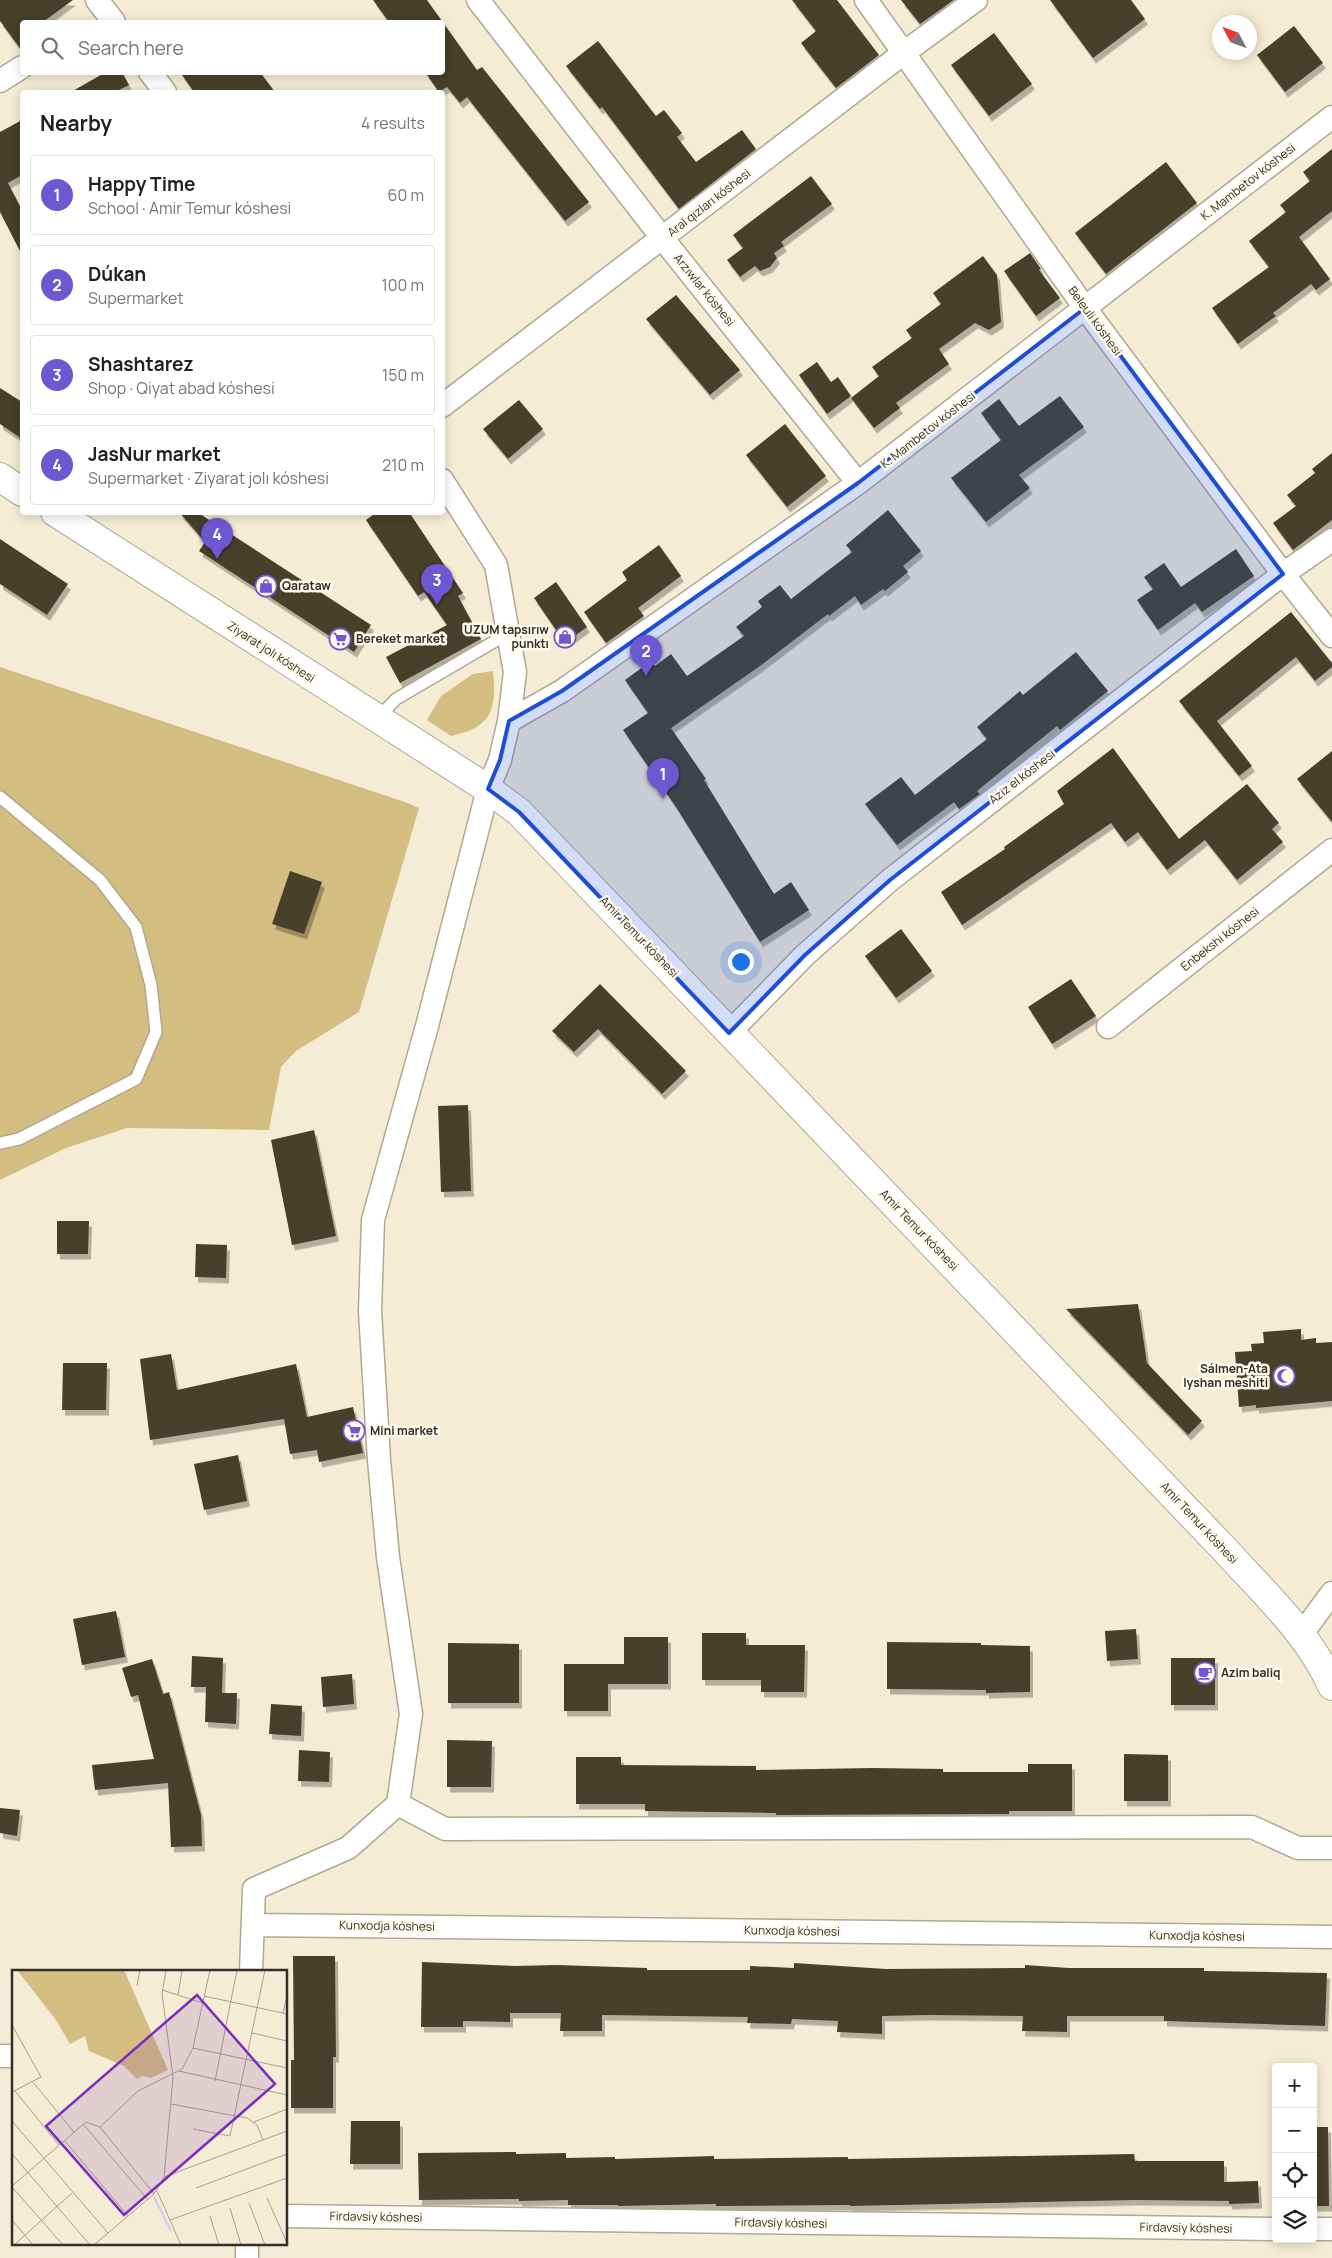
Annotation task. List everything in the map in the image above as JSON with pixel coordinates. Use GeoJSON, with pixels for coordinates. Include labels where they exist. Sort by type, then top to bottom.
{"type":"FeatureCollection","features":[{"type":"Feature","properties":{"kind":"street","name":"Arzıwlar kóshesi"},"geometry":{"type":"LineString","coordinates":[[478,0],[663,239],[858,483]]}},
{"type":"Feature","properties":{"kind":"street","name":"Beleuli kóshesi"},"geometry":{"type":"LineString","coordinates":[[866,0],[905,52],[1086,308],[1283,574],[1332,636]]}},
{"type":"Feature","properties":{"kind":"street","name":"Aral qızları kóshesi"},"geometry":{"type":"LineString","coordinates":[[445,404],[663,239],[905,52],[976,0]]}},
{"type":"Feature","properties":{"kind":"street"},"geometry":{"type":"LineString","coordinates":[[0,81],[20,68]]}},
{"type":"Feature","properties":{"kind":"street"},"geometry":{"type":"LineString","coordinates":[[152,75],[164,90]]}},
{"type":"Feature","properties":{"kind":"street","name":"K. Mambetov kóshesi"},"geometry":{"type":"LineString","coordinates":[[509,721],[562,691],[858,483],[1332,117]]}},
{"type":"Feature","properties":{"kind":"street"},"geometry":{"type":"LineString","coordinates":[[0,477],[20,491]]}},
{"type":"Feature","properties":{"kind":"street"},"geometry":{"type":"LineString","coordinates":[[251,1970],[254,1889],[348,1848],[398,1804],[411,1714],[388,1557],[379,1460],[370,1311],[373,1220],[427,1026],[488,789],[500,760],[509,721],[516,672],[496,565],[445,485]]}},
{"type":"Feature","properties":{"kind":"street","name":"Ziyarat jolı kóshesi"},"geometry":{"type":"LineString","coordinates":[[60,515],[488,789]]}},
{"type":"Feature","properties":{"kind":"street","name":"Aziz el kóshesi"},"geometry":{"type":"LineString","coordinates":[[729,1032],[805,955],[890,880],[1283,574],[1332,540]]}},
{"type":"Feature","properties":{"kind":"street","name":"Amir Temur kóshesi"},"geometry":{"type":"LineString","coordinates":[[488,789],[519,812],[1193,1516],[1301,1635],[1326,1672],[1332,1686]]}},
{"type":"Feature","properties":{"kind":"street","name":"Enbekshi kóshesi"},"geometry":{"type":"LineString","coordinates":[[1108,1027],[1332,850]]}},
{"type":"Feature","properties":{"kind":"street"},"geometry":{"type":"LineString","coordinates":[[1301,1635],[1332,1593]]}},
{"type":"Feature","properties":{"kind":"street"},"geometry":{"type":"LineString","coordinates":[[398,1804],[445,1829],[1252,1827],[1298,1848],[1332,1848]]}},
{"type":"Feature","properties":{"kind":"street","name":"Kunxodja kóshesi"},"geometry":{"type":"LineString","coordinates":[[253,1925],[1332,1937]]}},
{"type":"Feature","properties":{"kind":"street","name":"Firdavsiy kóshesi"},"geometry":{"type":"LineString","coordinates":[[288,2216],[1272,2229]]}},
{"type":"Feature","properties":{"kind":"street"},"geometry":{"type":"LineString","coordinates":[[1317,2229],[1332,2230]]}},
{"type":"Feature","properties":{"kind":"lane"},"geometry":{"type":"LineString","coordinates":[[377,719],[396,699],[497,640]]}},
{"type":"Feature","properties":{"kind":"lane"},"geometry":{"type":"LineString","coordinates":[[0,797],[100,880],[136,927],[151,985],[156,1032],[136,1080],[19,1139],[0,1143]]}},
{"type":"Feature","properties":{"kind":"highlighted area"},"geometry":{"type":"Polygon","coordinates":[[[1085,308],[1283,574],[890,880],[805,955],[729,1033],[519,812],[488,789],[500,760],[509,721],[562,691],[858,483],[1085,308]]]}},
{"type":"Feature","properties":{"kind":"shaded area"},"geometry":{"type":"Polygon","coordinates":[[[0,667],[419,808],[359,1012],[296,1051],[281,1067],[269,1130],[127,1128],[66,1148],[0,1180],[0,667]]]}},
{"type":"Feature","properties":{"kind":"shaded area"},"geometry":{"type":"Polygon","coordinates":[[[493,671],[494,696],[492,706],[489,715],[475,728],[451,736],[427,720],[441,696],[473,674],[493,671]]]}},
{"type":"Feature","properties":{"kind":"building"},"geometry":{"type":"Polygon","coordinates":[[[0,0],[73,0],[46,20],[20,20],[20,48],[0,21],[0,0]]]}},
{"type":"Feature","properties":{"kind":"building"},"geometry":{"type":"Polygon","coordinates":[[[373,0],[427,0],[441,20],[388,20],[373,0]]]}},
{"type":"Feature","properties":{"kind":"building"},"geometry":{"type":"Polygon","coordinates":[[[792,0],[837,0],[879,55],[836,88],[801,43],[816,31],[792,0]]]}},
{"type":"Feature","properties":{"kind":"building"},"geometry":{"type":"Polygon","coordinates":[[[901,0],[954,0],[920,24],[901,0]]]}},
{"type":"Feature","properties":{"kind":"building"},"geometry":{"type":"Polygon","coordinates":[[[1050,0],[1131,0],[1145,19],[1093,58],[1050,0]]]}},
{"type":"Feature","properties":{"kind":"building"},"geometry":{"type":"Polygon","coordinates":[[[445,25],[477,70],[482,67],[589,202],[565,221],[467,97],[460,103],[447,87],[438,90],[427,75],[445,75],[445,25]]]}},
{"type":"Feature","properties":{"kind":"building"},"geometry":{"type":"Polygon","coordinates":[[[1294,26],[1323,63],[1285,92],[1257,55],[1294,26]]]}},
{"type":"Feature","properties":{"kind":"building"},"geometry":{"type":"Polygon","coordinates":[[[994,33],[1032,84],[989,116],[951,65],[994,33]]]}},
{"type":"Feature","properties":{"kind":"building"},"geometry":{"type":"Polygon","coordinates":[[[598,41],[656,116],[664,110],[682,133],[677,137],[696,162],[742,130],[756,149],[679,209],[602,107],[600,109],[566,66],[598,41]]]}},
{"type":"Feature","properties":{"kind":"building"},"geometry":{"type":"Polygon","coordinates":[[[101,75],[124,75],[129,85],[119,90],[74,90],[101,75]]]}},
{"type":"Feature","properties":{"kind":"building"},"geometry":{"type":"Polygon","coordinates":[[[182,75],[262,75],[274,90],[193,90],[182,75]]]}},
{"type":"Feature","properties":{"kind":"building"},"geometry":{"type":"Polygon","coordinates":[[[20,121],[20,176],[8,183],[20,206],[20,251],[0,212],[0,132],[20,121]]]}},
{"type":"Feature","properties":{"kind":"building"},"geometry":{"type":"Polygon","coordinates":[[[1332,149],[1332,211],[1299,237],[1330,279],[1316,290],[1311,284],[1273,313],[1276,316],[1238,344],[1212,308],[1269,267],[1249,241],[1286,212],[1280,205],[1310,181],[1303,172],[1332,149]]]}},
{"type":"Feature","properties":{"kind":"building"},"geometry":{"type":"Polygon","coordinates":[[[1166,162],[1197,203],[1106,274],[1075,233],[1166,162]]]}},
{"type":"Feature","properties":{"kind":"building"},"geometry":{"type":"Polygon","coordinates":[[[811,176],[832,204],[781,242],[784,246],[774,253],[777,258],[770,267],[760,271],[755,266],[740,277],[727,260],[743,248],[733,235],[811,176]]]}},
{"type":"Feature","properties":{"kind":"building"},"geometry":{"type":"Polygon","coordinates":[[[1030,253],[1041,269],[1039,270],[1060,298],[1036,316],[1004,271],[1030,253]]]}},
{"type":"Feature","properties":{"kind":"building"},"geometry":{"type":"Polygon","coordinates":[[[983,256],[997,275],[1001,322],[989,330],[975,323],[939,349],[949,364],[896,403],[900,408],[874,428],[851,398],[879,376],[872,367],[912,338],[906,330],[941,304],[933,293],[983,256]]]}},
{"type":"Feature","properties":{"kind":"building"},"geometry":{"type":"Polygon","coordinates":[[[676,295],[740,370],[710,395],[646,319],[676,295]]]}},
{"type":"Feature","properties":{"kind":"building"},"geometry":{"type":"Polygon","coordinates":[[[817,362],[831,382],[838,377],[851,396],[827,414],[799,375],[817,362]]]}},
{"type":"Feature","properties":{"kind":"building"},"geometry":{"type":"Polygon","coordinates":[[[0,388],[20,401],[20,438],[0,424],[0,388]]]}},
{"type":"Feature","properties":{"kind":"building"},"geometry":{"type":"Polygon","coordinates":[[[1060,396],[1084,427],[1019,475],[1030,488],[986,522],[951,478],[1001,440],[981,413],[999,399],[1019,426],[1060,396]]]}},
{"type":"Feature","properties":{"kind":"building"},"geometry":{"type":"Polygon","coordinates":[[[519,400],[543,429],[508,459],[483,429],[519,400]]]}},
{"type":"Feature","properties":{"kind":"building"},"geometry":{"type":"Polygon","coordinates":[[[785,424],[826,476],[787,507],[746,455],[785,424]]]}},
{"type":"Feature","properties":{"kind":"building"},"geometry":{"type":"Polygon","coordinates":[[[1332,453],[1332,520],[1293,550],[1273,523],[1296,506],[1287,495],[1315,473],[1312,469],[1332,453]]]}},
{"type":"Feature","properties":{"kind":"building"},"geometry":{"type":"Polygon","coordinates":[[[888,510],[921,551],[903,566],[908,572],[885,591],[883,589],[861,605],[855,596],[829,616],[828,614],[760,666],[671,728],[706,779],[704,780],[774,894],[791,882],[809,910],[760,942],[676,807],[623,730],[648,713],[625,680],[651,661],[655,666],[671,654],[687,676],[744,636],[736,627],[762,607],[758,601],[780,585],[791,599],[852,552],[846,545],[888,510]]]}},
{"type":"Feature","properties":{"kind":"building"},"geometry":{"type":"Polygon","coordinates":[[[182,515],[202,515],[371,625],[354,652],[199,551],[205,542],[182,515]]]}},
{"type":"Feature","properties":{"kind":"building"},"geometry":{"type":"Polygon","coordinates":[[[373,515],[411,515],[463,593],[458,596],[481,639],[400,683],[386,657],[447,625],[424,592],[418,596],[366,520],[373,515]]]}},
{"type":"Feature","properties":{"kind":"building"},"geometry":{"type":"Polygon","coordinates":[[[0,539],[68,584],[47,615],[0,584],[0,539]]]}},
{"type":"Feature","properties":{"kind":"building"},"geometry":{"type":"Polygon","coordinates":[[[659,545],[681,576],[638,608],[644,616],[606,643],[584,612],[627,580],[622,572],[659,545]]]}},
{"type":"Feature","properties":{"kind":"building"},"geometry":{"type":"Polygon","coordinates":[[[1236,549],[1254,576],[1202,612],[1195,603],[1158,630],[1137,600],[1153,589],[1144,577],[1164,563],[1181,587],[1236,549]]]}},
{"type":"Feature","properties":{"kind":"building"},"geometry":{"type":"Polygon","coordinates":[[[556,582],[587,627],[565,643],[534,598],[556,582]]]}},
{"type":"Feature","properties":{"kind":"building"},"geometry":{"type":"Polygon","coordinates":[[[1291,612],[1332,663],[1332,667],[1315,681],[1296,657],[1217,721],[1252,766],[1239,776],[1179,701],[1291,612]]]}},
{"type":"Feature","properties":{"kind":"building"},"geometry":{"type":"Polygon","coordinates":[[[1076,652],[1108,691],[1060,730],[1057,726],[977,791],[980,794],[959,809],[954,802],[897,845],[865,804],[901,777],[915,795],[987,739],[977,727],[1020,691],[1023,695],[1076,652]]]}},
{"type":"Feature","properties":{"kind":"building"},"geometry":{"type":"Polygon","coordinates":[[[1113,748],[1179,839],[1247,784],[1279,823],[1272,829],[1283,842],[1237,880],[1205,840],[1167,870],[1138,832],[1125,842],[1111,823],[962,925],[941,892],[1005,849],[1004,847],[1064,804],[1057,791],[1113,748]]]}},
{"type":"Feature","properties":{"kind":"building"},"geometry":{"type":"Polygon","coordinates":[[[1332,751],[1332,822],[1297,779],[1332,751]]]}},
{"type":"Feature","properties":{"kind":"building"},"geometry":{"type":"Polygon","coordinates":[[[290,871],[322,882],[304,934],[272,924],[290,871]]]}},
{"type":"Feature","properties":{"kind":"building"},"geometry":{"type":"Polygon","coordinates":[[[901,929],[932,971],[896,998],[865,956],[901,929]]]}},
{"type":"Feature","properties":{"kind":"building"},"geometry":{"type":"Polygon","coordinates":[[[1071,979],[1096,1016],[1052,1044],[1028,1007],[1071,979]]]}},
{"type":"Feature","properties":{"kind":"building"},"geometry":{"type":"Polygon","coordinates":[[[600,984],[686,1071],[662,1094],[598,1029],[574,1052],[552,1031],[600,984]]]}},
{"type":"Feature","properties":{"kind":"building"},"geometry":{"type":"Polygon","coordinates":[[[468,1105],[471,1191],[441,1192],[438,1106],[468,1105]]]}},
{"type":"Feature","properties":{"kind":"building"},"geometry":{"type":"Polygon","coordinates":[[[314,1130],[336,1236],[292,1245],[271,1140],[314,1130]]]}},
{"type":"Feature","properties":{"kind":"building"},"geometry":{"type":"Polygon","coordinates":[[[57,1221],[89,1221],[88,1254],[57,1254],[57,1221]]]}},
{"type":"Feature","properties":{"kind":"building"},"geometry":{"type":"Polygon","coordinates":[[[196,1244],[227,1245],[226,1278],[195,1277],[196,1244]]]}},
{"type":"Feature","properties":{"kind":"building"},"geometry":{"type":"Polygon","coordinates":[[[1138,1304],[1147,1363],[1202,1421],[1188,1435],[1066,1309],[1138,1304]]]}},
{"type":"Feature","properties":{"kind":"building","name":"Sálmen-Ata Iyshan meshiti"},"geometry":{"type":"Polygon","coordinates":[[[1301,1329],[1301,1340],[1316,1338],[1316,1343],[1332,1342],[1332,1401],[1256,1408],[1256,1405],[1239,1407],[1235,1352],[1252,1351],[1251,1344],[1264,1343],[1263,1332],[1301,1329]]]}},
{"type":"Feature","properties":{"kind":"building"},"geometry":{"type":"Polygon","coordinates":[[[171,1354],[177,1390],[296,1364],[307,1417],[353,1407],[363,1453],[319,1462],[317,1450],[290,1454],[284,1419],[150,1440],[140,1359],[171,1354]]]}},
{"type":"Feature","properties":{"kind":"building"},"geometry":{"type":"Polygon","coordinates":[[[63,1363],[107,1363],[106,1410],[62,1410],[63,1363]]]}},
{"type":"Feature","properties":{"kind":"building"},"geometry":{"type":"Polygon","coordinates":[[[238,1455],[247,1501],[204,1510],[194,1464],[238,1455]]]}},
{"type":"Feature","properties":{"kind":"building"},"geometry":{"type":"Polygon","coordinates":[[[116,1611],[125,1657],[82,1665],[73,1619],[116,1611]]]}},
{"type":"Feature","properties":{"kind":"building"},"geometry":{"type":"Polygon","coordinates":[[[1136,1629],[1138,1659],[1107,1661],[1105,1631],[1136,1629]]]}},
{"type":"Feature","properties":{"kind":"building"},"geometry":{"type":"Polygon","coordinates":[[[702,1633],[746,1633],[746,1645],[805,1645],[804,1692],[761,1692],[761,1680],[702,1680],[702,1633]]]}},
{"type":"Feature","properties":{"kind":"building"},"geometry":{"type":"Polygon","coordinates":[[[624,1637],[668,1637],[668,1684],[608,1684],[608,1711],[564,1711],[564,1664],[624,1664],[624,1637]]]}},
{"type":"Feature","properties":{"kind":"building"},"geometry":{"type":"Polygon","coordinates":[[[887,1642],[981,1643],[981,1645],[1030,1646],[1030,1692],[986,1693],[986,1690],[887,1689],[887,1642]]]}},
{"type":"Feature","properties":{"kind":"building"},"geometry":{"type":"Polygon","coordinates":[[[448,1643],[519,1644],[519,1703],[448,1703],[448,1643]]]}},
{"type":"Feature","properties":{"kind":"building"},"geometry":{"type":"Polygon","coordinates":[[[192,1656],[223,1658],[222,1693],[237,1693],[236,1724],[205,1722],[206,1687],[191,1687],[192,1656]]]}},
{"type":"Feature","properties":{"kind":"building"},"geometry":{"type":"Polygon","coordinates":[[[1171,1658],[1215,1658],[1215,1705],[1171,1705],[1171,1658]]]}},
{"type":"Feature","properties":{"kind":"building"},"geometry":{"type":"Polygon","coordinates":[[[152,1659],[163,1694],[169,1692],[201,1815],[202,1846],[171,1847],[168,1783],[95,1790],[92,1765],[154,1759],[138,1695],[131,1697],[122,1668],[152,1659]]]}},
{"type":"Feature","properties":{"kind":"building"},"geometry":{"type":"Polygon","coordinates":[[[352,1674],[354,1704],[323,1707],[321,1677],[352,1674]]]}},
{"type":"Feature","properties":{"kind":"building"},"geometry":{"type":"Polygon","coordinates":[[[271,1704],[302,1706],[301,1736],[269,1734],[271,1704]]]}},
{"type":"Feature","properties":{"kind":"building"},"geometry":{"type":"Polygon","coordinates":[[[447,1740],[492,1741],[491,1787],[447,1787],[447,1740]]]}},
{"type":"Feature","properties":{"kind":"building"},"geometry":{"type":"Polygon","coordinates":[[[299,1750],[330,1752],[329,1782],[298,1781],[299,1750]]]}},
{"type":"Feature","properties":{"kind":"building"},"geometry":{"type":"Polygon","coordinates":[[[1124,1754],[1168,1755],[1168,1801],[1124,1801],[1124,1754]]]}},
{"type":"Feature","properties":{"kind":"building"},"geometry":{"type":"Polygon","coordinates":[[[576,1757],[621,1757],[621,1765],[756,1766],[756,1770],[872,1768],[943,1769],[943,1772],[1028,1772],[1028,1764],[1072,1764],[1072,1811],[1009,1811],[1009,1814],[776,1815],[776,1813],[645,1811],[645,1804],[576,1804],[576,1757]]]}},
{"type":"Feature","properties":{"kind":"building"},"geometry":{"type":"Polygon","coordinates":[[[0,1808],[20,1810],[17,1836],[0,1833],[0,1808]]]}},
{"type":"Feature","properties":{"kind":"building"},"geometry":{"type":"Polygon","coordinates":[[[293,1956],[335,1956],[336,2057],[333,2057],[333,2108],[291,2108],[291,2060],[294,2060],[293,1956]]]}},
{"type":"Feature","properties":{"kind":"building"},"geometry":{"type":"Polygon","coordinates":[[[422,1962],[515,1966],[557,1965],[647,1968],[647,1970],[750,1970],[750,1966],[794,1968],[794,1963],[886,1969],[1025,1968],[1025,1965],[1069,1968],[1204,1968],[1204,1971],[1327,1973],[1325,2026],[1164,2021],[1164,2016],[1067,2016],[1067,2032],[1022,2031],[1023,2016],[930,2015],[882,2016],[882,2034],[837,2032],[838,2021],[792,2019],[791,2024],[747,2023],[748,2017],[602,2015],[602,2031],[560,2031],[561,2013],[510,2013],[510,2022],[463,2021],[463,2027],[421,2027],[422,1962]]]}},
{"type":"Feature","properties":{"kind":"building"},"geometry":{"type":"Polygon","coordinates":[[[351,2121],[400,2121],[400,2164],[350,2164],[351,2121]]]}},
{"type":"Feature","properties":{"kind":"building"},"geometry":{"type":"Polygon","coordinates":[[[1317,2127],[1328,2127],[1329,2206],[1317,2206],[1317,2127]]]}},
{"type":"Feature","properties":{"kind":"building"},"geometry":{"type":"Polygon","coordinates":[[[516,2152],[516,2154],[566,2153],[566,2158],[615,2157],[615,2159],[714,2156],[714,2159],[848,2157],[848,2159],[1134,2154],[1135,2161],[1224,2161],[1224,2182],[1258,2181],[1259,2203],[1229,2204],[1229,2201],[1136,2200],[850,2206],[716,2206],[716,2204],[618,2206],[568,2205],[568,2200],[419,2200],[418,2153],[516,2152]]]}},
{"type":"Feature","properties":{"kind":"place","name":"JasNur market"},"geometry":{"type":"Point","coordinates":[217,559]}},
{"type":"Feature","properties":{"kind":"place","name":"Qarataw"},"geometry":{"type":"Point","coordinates":[266,586]}},
{"type":"Feature","properties":{"kind":"place","name":"Shashtarez"},"geometry":{"type":"Point","coordinates":[437,605]}},
{"type":"Feature","properties":{"kind":"place","name":"UZUM tapsırıw punktı"},"geometry":{"type":"Point","coordinates":[565,637]}},
{"type":"Feature","properties":{"kind":"place","name":"Bereket market"},"geometry":{"type":"Point","coordinates":[340,639]}},
{"type":"Feature","properties":{"kind":"place","name":"Dúkan"},"geometry":{"type":"Point","coordinates":[646,676]}},
{"type":"Feature","properties":{"kind":"place","name":"Happy Time"},"geometry":{"type":"Point","coordinates":[663,799]}},
{"type":"Feature","properties":{"kind":"place","name":"Sálmen-Ata Iyshan meshiti"},"geometry":{"type":"Point","coordinates":[1284,1376]}},
{"type":"Feature","properties":{"kind":"place","name":"Mini market"},"geometry":{"type":"Point","coordinates":[354,1431]}},
{"type":"Feature","properties":{"kind":"place","name":"Azim baliq"},"geometry":{"type":"Point","coordinates":[1205,1673]}}]}
